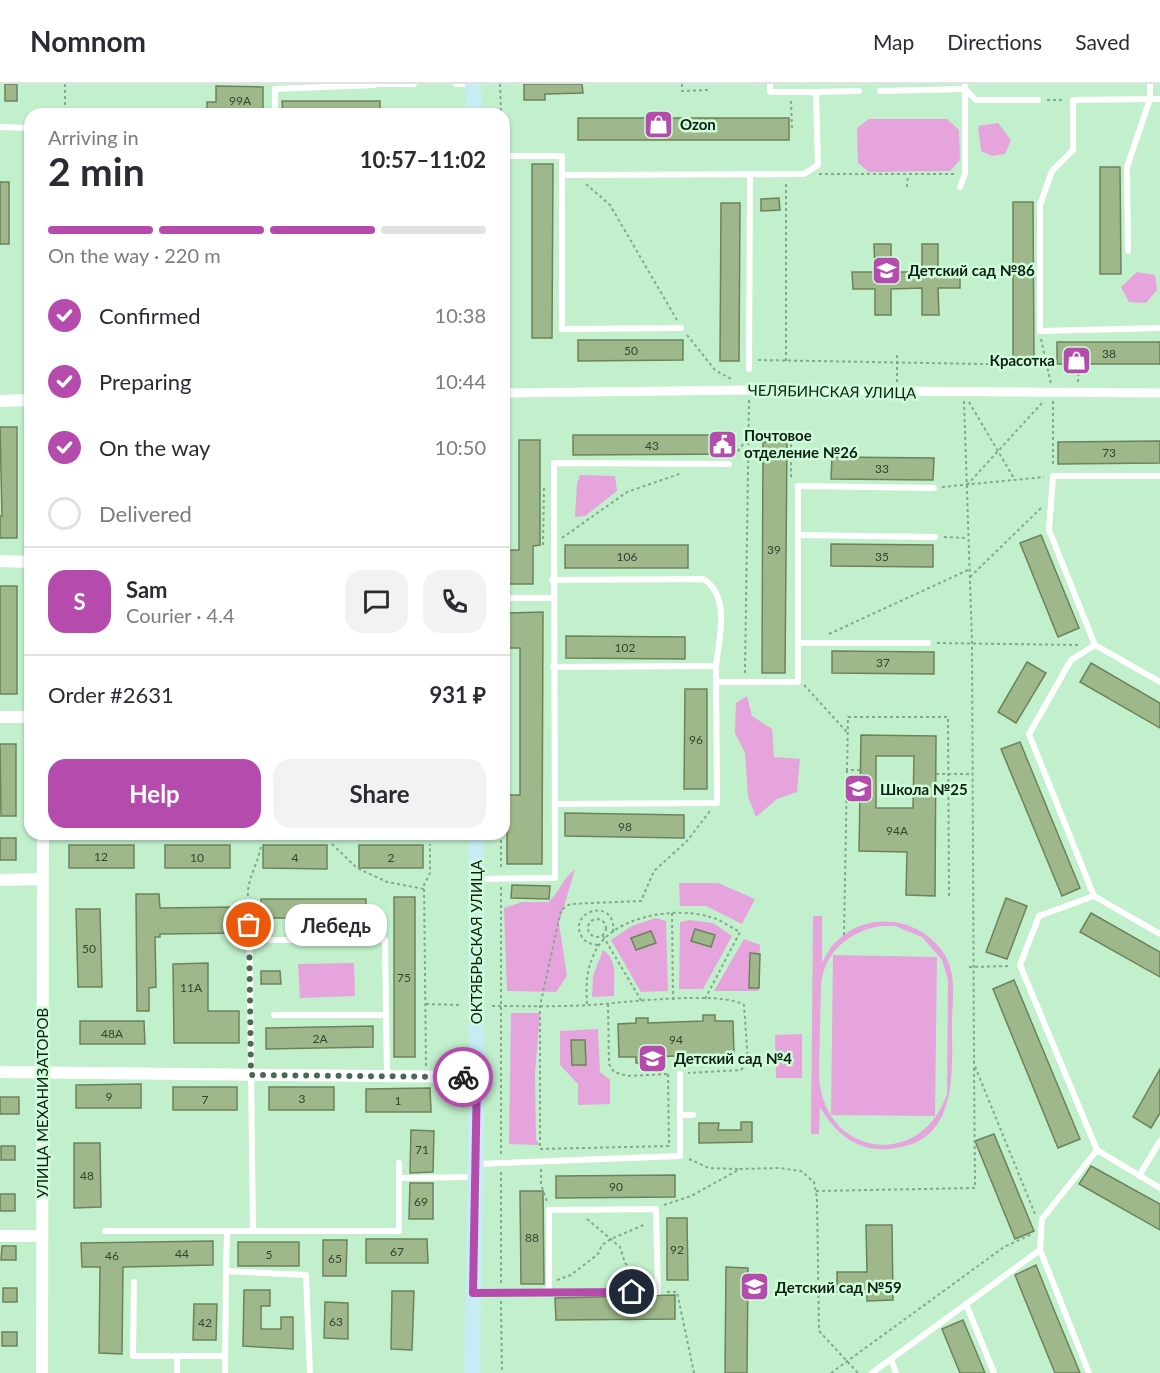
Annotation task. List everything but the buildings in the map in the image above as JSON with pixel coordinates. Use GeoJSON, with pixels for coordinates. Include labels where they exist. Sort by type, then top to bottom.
{"type":"FeatureCollection","features":[{"type":"Feature","properties":{"kind":"main road"},"geometry":{"type":"LineString","coordinates":[[473,84],[474,108]]}},
{"type":"Feature","properties":{"kind":"main road","name":"ОКТЯБРЬСКАЯ УЛИЦА"},"geometry":{"type":"LineString","coordinates":[[472,1373],[477,1077],[476,840]]}},
{"type":"Feature","properties":{"kind":"street","name":"ЧЕЛЯБИНСКАЯ УЛИЦА"},"geometry":{"type":"LineString","coordinates":[[510,393],[749,390],[1160,393]]}},
{"type":"Feature","properties":{"kind":"street"},"geometry":{"type":"LineString","coordinates":[[0,400],[24,400]]}},
{"type":"Feature","properties":{"kind":"street"},"geometry":{"type":"LineString","coordinates":[[0,561],[24,562]]}},
{"type":"Feature","properties":{"kind":"street"},"geometry":{"type":"LineString","coordinates":[[0,717],[24,717]]}},
{"type":"Feature","properties":{"kind":"street","name":"УЛИЦА МЕХАНИЗАТОРОВ"},"geometry":{"type":"LineString","coordinates":[[42,1373],[43,840]]}},
{"type":"Feature","properties":{"kind":"street"},"geometry":{"type":"LineString","coordinates":[[0,880],[42,879]]}},
{"type":"Feature","properties":{"kind":"street"},"geometry":{"type":"LineString","coordinates":[[0,1072],[477,1077]]}},
{"type":"Feature","properties":{"kind":"street"},"geometry":{"type":"LineString","coordinates":[[0,1236],[42,1236]]}},
{"type":"Feature","properties":{"kind":"lane"},"geometry":{"type":"LineString","coordinates":[[275,108],[274,89],[414,84]]}},
{"type":"Feature","properties":{"kind":"lane"},"geometry":{"type":"LineString","coordinates":[[456,84],[473,84]]}},
{"type":"Feature","properties":{"kind":"lane"},"geometry":{"type":"LineString","coordinates":[[770,84],[770,92],[859,91]]}},
{"type":"Feature","properties":{"kind":"lane"},"geometry":{"type":"LineString","coordinates":[[1128,251],[1127,167],[1150,99],[1150,84]]}},
{"type":"Feature","properties":{"kind":"lane"},"geometry":{"type":"LineString","coordinates":[[880,91],[965,87]]}},
{"type":"Feature","properties":{"kind":"lane"},"geometry":{"type":"LineString","coordinates":[[965,87],[976,100],[1038,100]]}},
{"type":"Feature","properties":{"kind":"lane"},"geometry":{"type":"LineString","coordinates":[[960,187],[965,174],[965,87]]}},
{"type":"Feature","properties":{"kind":"lane"},"geometry":{"type":"LineString","coordinates":[[562,175],[804,174],[818,165],[816,92]]}},
{"type":"Feature","properties":{"kind":"lane"},"geometry":{"type":"LineString","coordinates":[[1160,99],[1073,100],[1073,150],[1052,171],[1040,205],[1040,331],[1160,328]]}},
{"type":"Feature","properties":{"kind":"lane"},"geometry":{"type":"LineString","coordinates":[[0,127],[24,128]]}},
{"type":"Feature","properties":{"kind":"lane"},"geometry":{"type":"LineString","coordinates":[[510,156],[562,156],[562,329],[681,328]]}},
{"type":"Feature","properties":{"kind":"lane"},"geometry":{"type":"LineString","coordinates":[[749,369],[750,176]]}},
{"type":"Feature","properties":{"kind":"lane"},"geometry":{"type":"LineString","coordinates":[[476,879],[555,878],[552,580],[554,463],[731,461]]}},
{"type":"Feature","properties":{"kind":"lane"},"geometry":{"type":"LineString","coordinates":[[1160,476],[1053,476],[1049,530],[1095,645],[1160,682]]}},
{"type":"Feature","properties":{"kind":"lane"},"geometry":{"type":"LineString","coordinates":[[716,682],[798,682],[798,486],[934,488]]}},
{"type":"Feature","properties":{"kind":"lane"},"geometry":{"type":"LineString","coordinates":[[798,535],[935,537]]}},
{"type":"Feature","properties":{"kind":"lane"},"geometry":{"type":"LineString","coordinates":[[552,580],[703,579],[713,585],[719,598],[716,666],[717,803],[555,804]]}},
{"type":"Feature","properties":{"kind":"lane"},"geometry":{"type":"LineString","coordinates":[[510,598],[553,598]]}},
{"type":"Feature","properties":{"kind":"lane"},"geometry":{"type":"LineString","coordinates":[[798,643],[928,643]]}},
{"type":"Feature","properties":{"kind":"lane"},"geometry":{"type":"LineString","coordinates":[[1095,645],[1071,660],[1029,734],[1094,896],[1160,934]]}},
{"type":"Feature","properties":{"kind":"lane"},"geometry":{"type":"LineString","coordinates":[[553,667],[716,666]]}},
{"type":"Feature","properties":{"kind":"lane"},"geometry":{"type":"LineString","coordinates":[[1094,896],[1039,916],[1020,965],[1097,1150],[1160,1188]]}},
{"type":"Feature","properties":{"kind":"lane"},"geometry":{"type":"LineString","coordinates":[[249,904],[253,1231]]}},
{"type":"Feature","properties":{"kind":"lane"},"geometry":{"type":"LineString","coordinates":[[270,940],[385,940],[387,1076]]}},
{"type":"Feature","properties":{"kind":"lane"},"geometry":{"type":"LineString","coordinates":[[274,1015],[386,1015]]}},
{"type":"Feature","properties":{"kind":"lane"},"geometry":{"type":"LineString","coordinates":[[399,1178],[475,1170],[501,1163],[681,1156],[680,1074]]}},
{"type":"Feature","properties":{"kind":"lane"},"geometry":{"type":"LineString","coordinates":[[680,1115],[693,1114]]}},
{"type":"Feature","properties":{"kind":"lane"},"geometry":{"type":"LineString","coordinates":[[1139,1176],[1160,1141]]}},
{"type":"Feature","properties":{"kind":"lane"},"geometry":{"type":"LineString","coordinates":[[1089,1373],[1040,1250],[1042,1219],[1097,1150]]}},
{"type":"Feature","properties":{"kind":"lane"},"geometry":{"type":"LineString","coordinates":[[105,1231],[399,1231],[399,1162]]}},
{"type":"Feature","properties":{"kind":"lane"},"geometry":{"type":"LineString","coordinates":[[473,1293],[501,1294],[655,1292],[656,1209],[549,1210],[549,1293]]}},
{"type":"Feature","properties":{"kind":"lane"},"geometry":{"type":"LineString","coordinates":[[225,1373],[227,1232]]}},
{"type":"Feature","properties":{"kind":"lane"},"geometry":{"type":"LineString","coordinates":[[872,1373],[1040,1250]]}},
{"type":"Feature","properties":{"kind":"lane"},"geometry":{"type":"LineString","coordinates":[[226,1271],[306,1275],[310,1373]]}},
{"type":"Feature","properties":{"kind":"lane"},"geometry":{"type":"LineString","coordinates":[[134,1282],[133,1356],[224,1356]]}},
{"type":"Feature","properties":{"kind":"lane"},"geometry":{"type":"LineString","coordinates":[[966,1304],[994,1373]]}},
{"type":"Feature","properties":{"kind":"lane"},"geometry":{"type":"LineString","coordinates":[[177,1356],[177,1373]]}},
{"type":"Feature","properties":{"kind":"lane"},"geometry":{"type":"LineString","coordinates":[[891,1359],[896,1373]]}},
{"type":"Feature","properties":{"kind":"path"},"geometry":{"type":"LineString","coordinates":[[65,84],[65,108]]}},
{"type":"Feature","properties":{"kind":"path"},"geometry":{"type":"LineString","coordinates":[[500,84],[501,108]]}},
{"type":"Feature","properties":{"kind":"path"},"geometry":{"type":"LineString","coordinates":[[682,84],[682,91],[708,90]]}},
{"type":"Feature","properties":{"kind":"path"},"geometry":{"type":"LineString","coordinates":[[791,92],[792,128]]}},
{"type":"Feature","properties":{"kind":"path"},"geometry":{"type":"LineString","coordinates":[[1038,100],[1073,100]]}},
{"type":"Feature","properties":{"kind":"path"},"geometry":{"type":"LineString","coordinates":[[804,174],[965,174]]}},
{"type":"Feature","properties":{"kind":"path"},"geometry":{"type":"LineString","coordinates":[[575,175],[610,205],[681,328],[715,370],[749,390],[745,675],[735,675]]}},
{"type":"Feature","properties":{"kind":"path"},"geometry":{"type":"LineString","coordinates":[[786,175],[786,360]]}},
{"type":"Feature","properties":{"kind":"path"},"geometry":{"type":"LineString","coordinates":[[907,187],[908,175]]}},
{"type":"Feature","properties":{"kind":"path"},"geometry":{"type":"LineString","coordinates":[[897,354],[897,392]]}},
{"type":"Feature","properties":{"kind":"path"},"geometry":{"type":"LineString","coordinates":[[749,360],[1040,365]]}},
{"type":"Feature","properties":{"kind":"path"},"geometry":{"type":"LineString","coordinates":[[1078,392],[1079,364]]}},
{"type":"Feature","properties":{"kind":"path"},"geometry":{"type":"LineString","coordinates":[[964,392],[1015,480]]}},
{"type":"Feature","properties":{"kind":"path"},"geometry":{"type":"LineString","coordinates":[[816,1191],[975,1188],[971,967],[972,642],[964,392]]}},
{"type":"Feature","properties":{"kind":"path"},"geometry":{"type":"LineString","coordinates":[[967,485],[1053,392]]}},
{"type":"Feature","properties":{"kind":"path"},"geometry":{"type":"LineString","coordinates":[[731,461],[748,438]]}},
{"type":"Feature","properties":{"kind":"path"},"geometry":{"type":"LineString","coordinates":[[748,438],[791,438],[790,485]]}},
{"type":"Feature","properties":{"kind":"path"},"geometry":{"type":"LineString","coordinates":[[553,545],[627,492],[689,471]]}},
{"type":"Feature","properties":{"kind":"path"},"geometry":{"type":"LineString","coordinates":[[934,488],[1053,476]]}},
{"type":"Feature","properties":{"kind":"path"},"geometry":{"type":"LineString","coordinates":[[543,545],[544,479]]}},
{"type":"Feature","properties":{"kind":"path"},"geometry":{"type":"LineString","coordinates":[[970,577],[1051,498]]}},
{"type":"Feature","properties":{"kind":"path"},"geometry":{"type":"LineString","coordinates":[[935,537],[968,538]]}},
{"type":"Feature","properties":{"kind":"path"},"geometry":{"type":"LineString","coordinates":[[810,643],[969,569]]}},
{"type":"Feature","properties":{"kind":"path"},"geometry":{"type":"LineString","coordinates":[[928,643],[1095,645]]}},
{"type":"Feature","properties":{"kind":"path"},"geometry":{"type":"LineString","coordinates":[[798,680],[848,732]]}},
{"type":"Feature","properties":{"kind":"path"},"geometry":{"type":"LineString","coordinates":[[844,935],[848,717],[948,717],[949,898]]}},
{"type":"Feature","properties":{"kind":"path"},"geometry":{"type":"LineString","coordinates":[[847,770],[860,770]]}},
{"type":"Feature","properties":{"kind":"path"},"geometry":{"type":"LineString","coordinates":[[936,774],[970,774]]}},
{"type":"Feature","properties":{"kind":"path"},"geometry":{"type":"LineString","coordinates":[[549,1210],[541,1184],[540,1006],[561,910],[570,904],[641,901],[654,871],[687,841],[717,803]]}},
{"type":"Feature","properties":{"kind":"path"},"geometry":{"type":"LineString","coordinates":[[249,904],[248,884],[259,857],[261,840]]}},
{"type":"Feature","properties":{"kind":"path"},"geometry":{"type":"LineString","coordinates":[[328,840],[357,868],[387,882],[424,889]]}},
{"type":"Feature","properties":{"kind":"path"},"geometry":{"type":"LineString","coordinates":[[426,1077],[424,889],[430,873],[430,840]]}},
{"type":"Feature","properties":{"kind":"path"},"geometry":{"type":"LineString","coordinates":[[501,840],[501,1373]]}},
{"type":"Feature","properties":{"kind":"path"},"geometry":{"type":"LineString","coordinates":[[599,945],[585,941],[580,935],[579,927],[585,914],[600,910],[606,913],[612,919],[613,933]]}},
{"type":"Feature","properties":{"kind":"path"},"geometry":{"type":"LineString","coordinates":[[586,1005],[586,974],[599,945],[604,937],[607,930],[602,919],[595,918],[590,922],[588,928],[590,935],[597,938],[604,937],[629,923],[654,914],[672,913],[712,917],[740,932],[705,999]]}},
{"type":"Feature","properties":{"kind":"path"},"geometry":{"type":"LineString","coordinates":[[672,913],[673,1000]]}},
{"type":"Feature","properties":{"kind":"path"},"geometry":{"type":"LineString","coordinates":[[604,937],[642,1002]]}},
{"type":"Feature","properties":{"kind":"path"},"geometry":{"type":"LineString","coordinates":[[971,967],[1020,965]]}},
{"type":"Feature","properties":{"kind":"path"},"geometry":{"type":"LineString","coordinates":[[426,1004],[540,1006],[730,999],[744,1005],[748,1062],[741,1070],[628,1076],[614,1072],[609,1064],[608,1004]]}},
{"type":"Feature","properties":{"kind":"path"},"geometry":{"type":"LineString","coordinates":[[831,1373],[1004,1247],[1041,1230],[974,1064]]}},
{"type":"Feature","properties":{"kind":"path"},"geometry":{"type":"LineString","coordinates":[[540,1149],[669,1146],[668,1074]]}},
{"type":"Feature","properties":{"kind":"path"},"geometry":{"type":"LineString","coordinates":[[681,1156],[709,1167],[779,1168],[801,1171],[814,1182],[819,1331],[858,1373]]}},
{"type":"Feature","properties":{"kind":"path"},"geometry":{"type":"LineString","coordinates":[[549,1293],[558,1280],[571,1275],[598,1254],[602,1245],[611,1239],[657,1219],[664,1205],[691,1196],[740,1169]]}},
{"type":"Feature","properties":{"kind":"path"},"geometry":{"type":"LineString","coordinates":[[576,1210],[620,1247],[625,1263],[655,1292],[676,1292],[694,1373]]}},
{"type":"Feature","properties":{"kind":"shaded area"},"geometry":{"type":"Polygon","coordinates":[[[869,119],[947,119],[959,130],[960,160],[950,171],[869,172],[858,163],[857,128],[869,119]]]}},
{"type":"Feature","properties":{"kind":"shaded area"},"geometry":{"type":"Polygon","coordinates":[[[998,123],[1011,140],[1005,154],[992,156],[981,151],[978,126],[998,123]]]}},
{"type":"Feature","properties":{"kind":"shaded area"},"geometry":{"type":"Polygon","coordinates":[[[1137,272],[1155,275],[1157,290],[1146,303],[1129,302],[1121,287],[1137,272]]]}},
{"type":"Feature","properties":{"kind":"shaded area"},"geometry":{"type":"Polygon","coordinates":[[[580,475],[615,476],[617,491],[585,516],[575,517],[577,484],[580,475]]]}},
{"type":"Feature","properties":{"kind":"shaded area"},"geometry":{"type":"Polygon","coordinates":[[[747,696],[752,716],[772,729],[774,757],[800,759],[797,792],[777,799],[756,817],[748,796],[745,753],[735,733],[736,703],[747,696]]]}},
{"type":"Feature","properties":{"kind":"shaded area"},"geometry":{"type":"Polygon","coordinates":[[[575,869],[559,923],[567,976],[556,992],[507,991],[504,908],[522,902],[548,902],[575,869]]]}},
{"type":"Feature","properties":{"kind":"shaded area"},"geometry":{"type":"Polygon","coordinates":[[[679,883],[718,883],[755,899],[742,924],[706,906],[680,906],[679,883]]]}},
{"type":"Feature","properties":{"kind":"shaded area"},"geometry":{"type":"Polygon","coordinates":[[[813,916],[822,916],[822,963],[830,948],[837,941],[850,931],[864,925],[895,922],[910,926],[936,944],[946,957],[952,973],[951,1085],[940,1121],[928,1135],[912,1144],[877,1149],[848,1139],[833,1125],[820,1107],[819,1134],[811,1134],[813,916]],[[895,926],[869,929],[858,933],[840,945],[823,972],[821,984],[819,1075],[824,1102],[836,1123],[854,1137],[874,1144],[895,1144],[916,1135],[934,1119],[947,1094],[948,980],[942,960],[922,937],[895,926]]]}},
{"type":"Feature","properties":{"kind":"shaded area"},"geometry":{"type":"Polygon","coordinates":[[[656,918],[666,921],[668,991],[641,992],[611,940],[632,926],[656,918]]]}},
{"type":"Feature","properties":{"kind":"shaded area"},"geometry":{"type":"Polygon","coordinates":[[[690,920],[713,923],[732,936],[703,989],[679,989],[680,922],[690,920]]]}},
{"type":"Feature","properties":{"kind":"shaded area"},"geometry":{"type":"Polygon","coordinates":[[[744,939],[760,945],[759,991],[714,991],[744,939]]]}},
{"type":"Feature","properties":{"kind":"shaded area"},"geometry":{"type":"Polygon","coordinates":[[[603,950],[608,954],[613,965],[614,996],[592,997],[593,976],[603,950]]]}},
{"type":"Feature","properties":{"kind":"shaded area"},"geometry":{"type":"Polygon","coordinates":[[[833,955],[937,957],[935,1116],[831,1115],[833,955]]]}},
{"type":"Feature","properties":{"kind":"shaded area"},"geometry":{"type":"Polygon","coordinates":[[[354,963],[355,996],[300,998],[298,964],[354,963]]]}},
{"type":"Feature","properties":{"kind":"shaded area"},"geometry":{"type":"Polygon","coordinates":[[[511,1013],[540,1013],[535,1074],[536,1140],[540,1145],[509,1144],[511,1013]]]}},
{"type":"Feature","properties":{"kind":"shaded area"},"geometry":{"type":"Polygon","coordinates":[[[598,1029],[600,1072],[610,1080],[610,1104],[578,1105],[578,1084],[560,1065],[560,1031],[598,1029]]]}},
{"type":"Feature","properties":{"kind":"shaded area"},"geometry":{"type":"Polygon","coordinates":[[[802,1034],[802,1078],[776,1078],[775,1035],[802,1034]]]}},
{"type":"Feature","properties":{"kind":"way so far"},"geometry":{"type":"LineString","coordinates":[[249,925],[251,1075],[463,1077]]}},
{"type":"Feature","properties":{"kind":"place","name":"Ozon"},"geometry":{"type":"Point","coordinates":[659,124]}},
{"type":"Feature","properties":{"kind":"place","name":"Детский сад №86"},"geometry":{"type":"Point","coordinates":[887,270]}},
{"type":"Feature","properties":{"kind":"place","name":"Красотка"},"geometry":{"type":"Point","coordinates":[1076,360]}},
{"type":"Feature","properties":{"kind":"place","name":"Почтовое отделение №26"},"geometry":{"type":"Point","coordinates":[723,444]}},
{"type":"Feature","properties":{"kind":"place","name":"Школа №25"},"geometry":{"type":"Point","coordinates":[859,789]}},
{"type":"Feature","properties":{"kind":"place","name":"Лебедь"},"geometry":{"type":"Point","coordinates":[249,925]}},
{"type":"Feature","properties":{"kind":"place","name":"Детский сад №4"},"geometry":{"type":"Point","coordinates":[653,1058]}},
{"type":"Feature","properties":{"kind":"place","name":"Детский сад №59"},"geometry":{"type":"Point","coordinates":[754,1287]}},
{"type":"Feature","properties":{"kind":"route"},"geometry":{"type":"LineString","coordinates":[[463,1077],[477,1077],[473,1293],[632,1292]]}}]}
